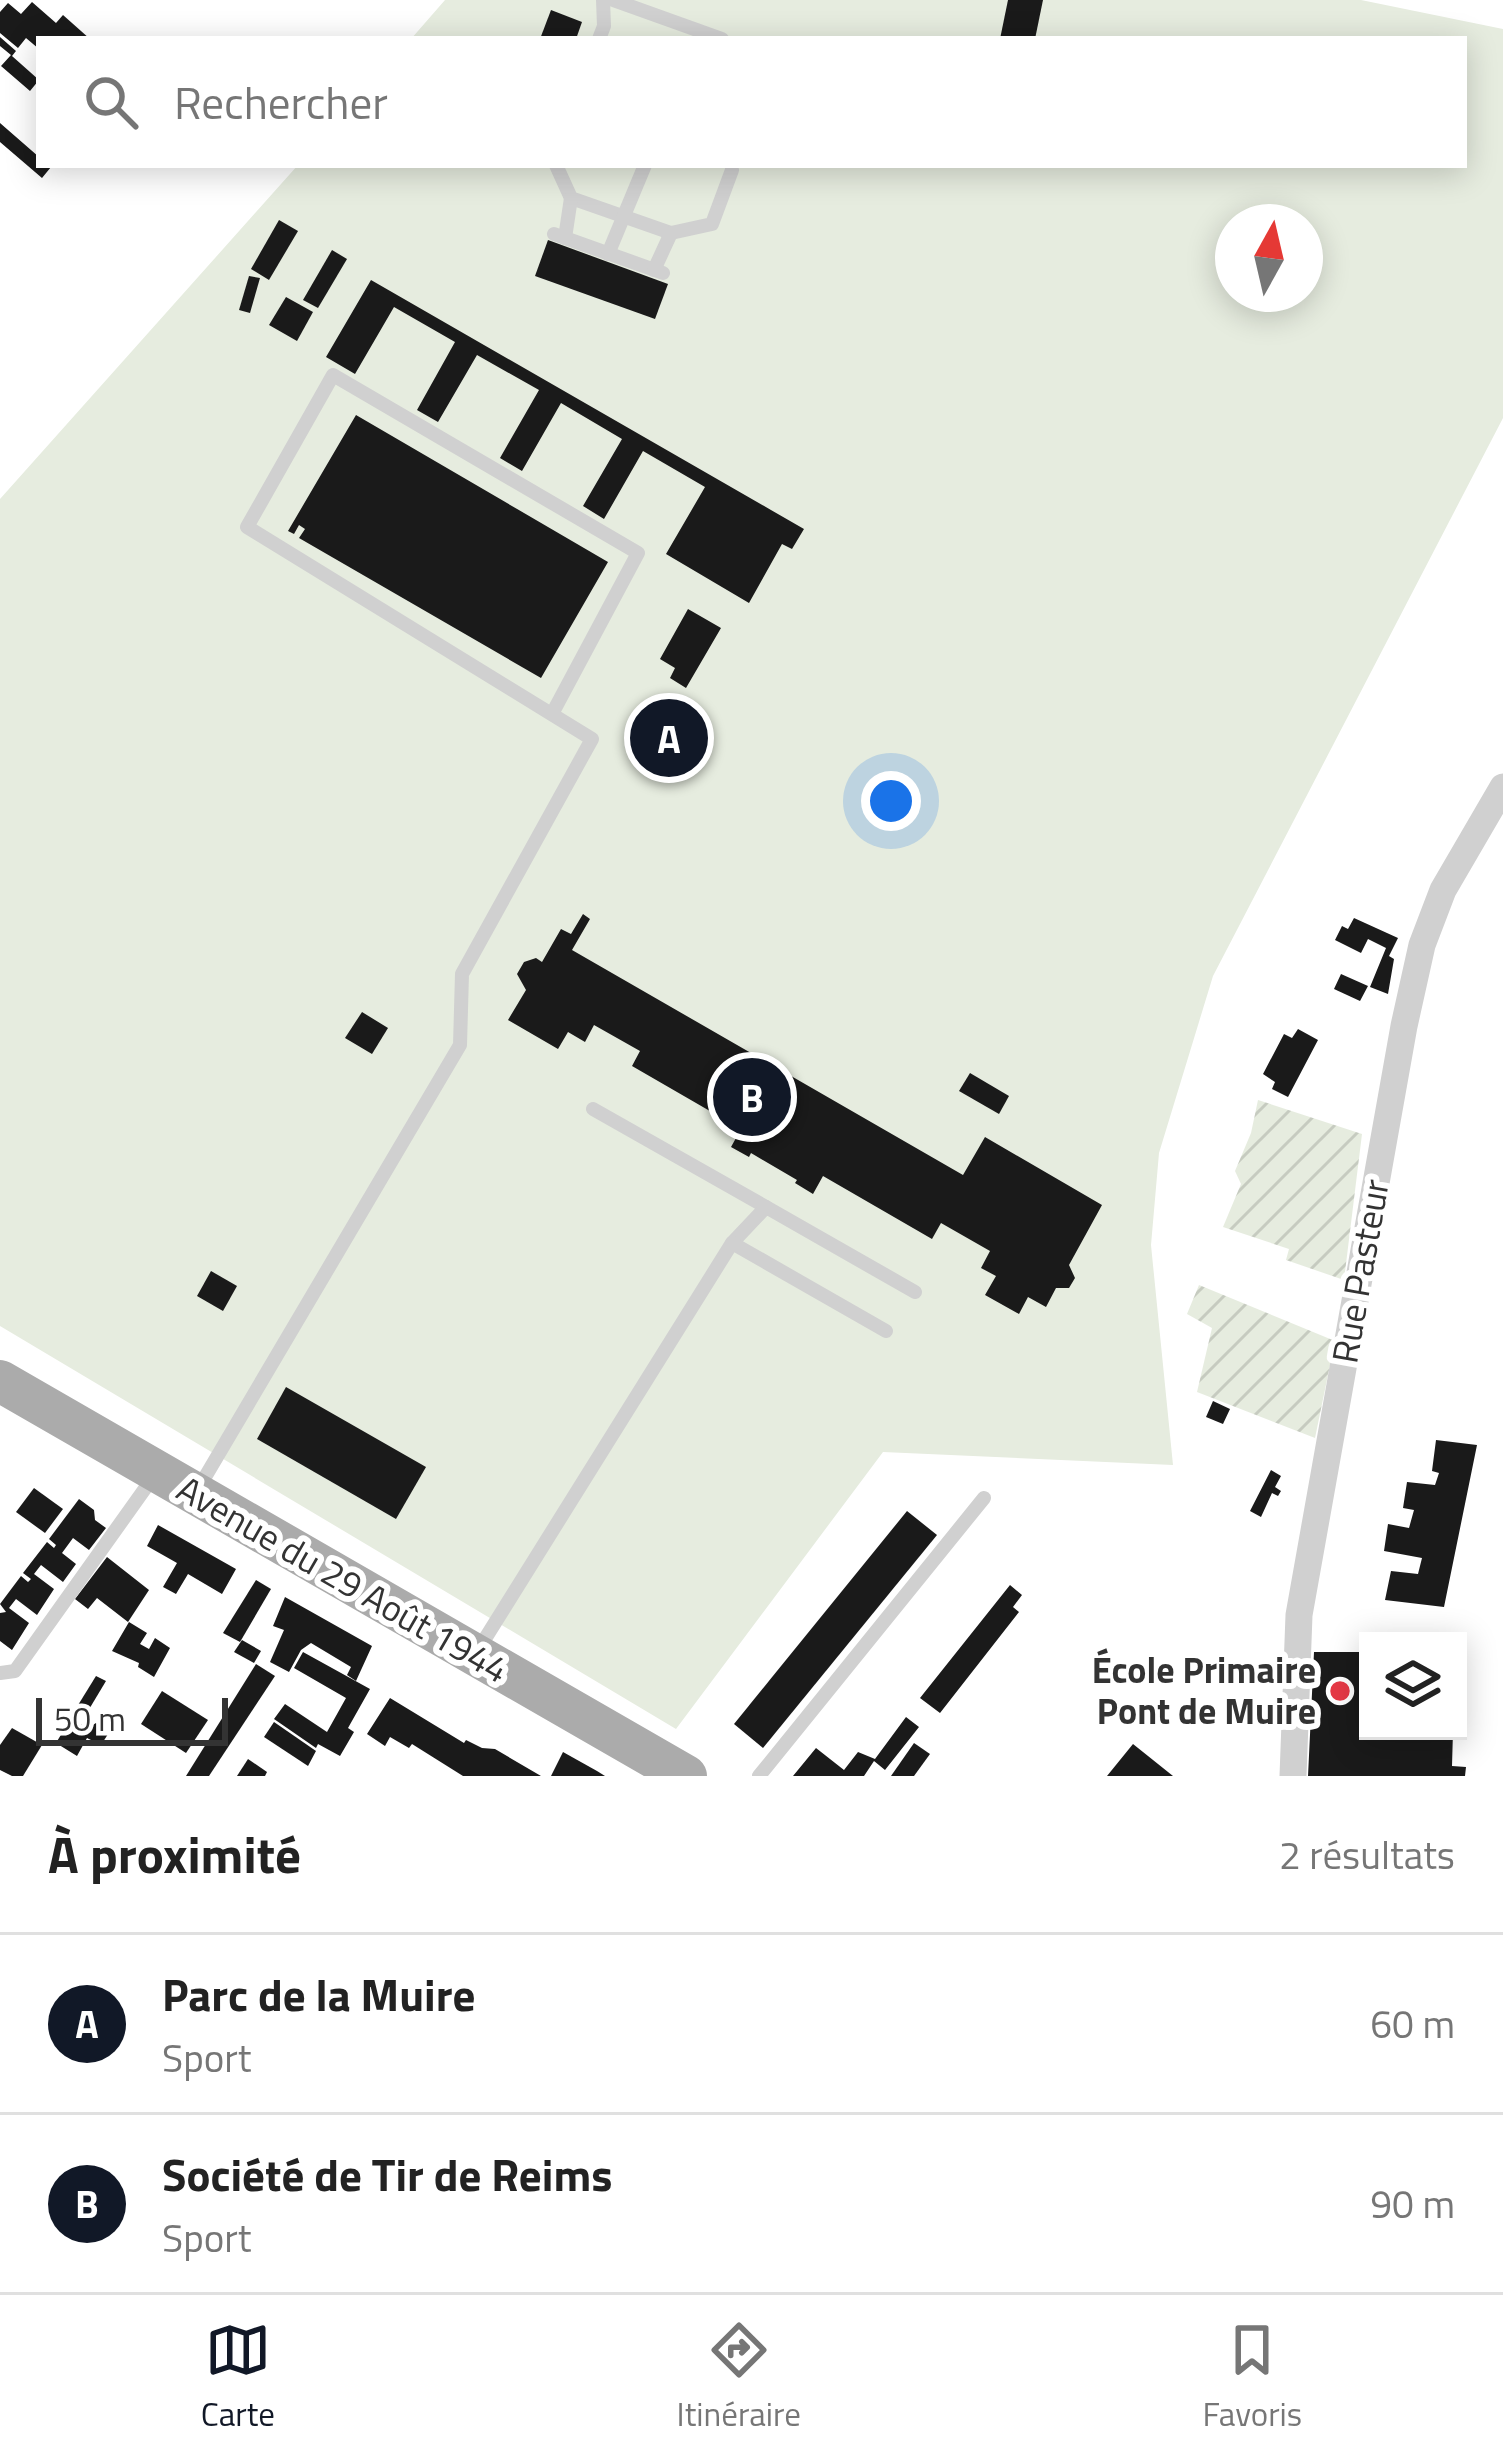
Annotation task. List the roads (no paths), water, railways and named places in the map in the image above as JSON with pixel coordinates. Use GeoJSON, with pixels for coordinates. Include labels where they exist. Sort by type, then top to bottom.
{"type":"FeatureCollection","features":[{"type":"Feature","properties":{"kind":"main road","name":"Avenue du 29 Août 1944"},"geometry":{"type":"LineString","coordinates":[[6,1393],[195,1493],[686,1776]]}},
{"type":"Feature","properties":{"kind":"street","name":"Rue Pasteur"},"geometry":{"type":"LineString","coordinates":[[1293,1776],[1299,1615],[1404,1026],[1422,945],[1443,890],[1503,787]]}},
{"type":"Feature","properties":{"kind":"lane"},"geometry":{"type":"LineString","coordinates":[[600,36],[603,0]]}},
{"type":"Feature","properties":{"kind":"lane"},"geometry":{"type":"LineString","coordinates":[[614,0],[714,36]]}},
{"type":"Feature","properties":{"kind":"lane"},"geometry":{"type":"LineString","coordinates":[[557,168],[571,198],[560,236],[658,272],[671,233]]}},
{"type":"Feature","properties":{"kind":"lane"},"geometry":{"type":"LineString","coordinates":[[608,254],[644,168]]}},
{"type":"Feature","properties":{"kind":"lane"},"geometry":{"type":"LineString","coordinates":[[571,198],[671,233],[712,224],[729,168]]}},
{"type":"Feature","properties":{"kind":"lane"},"geometry":{"type":"LineString","coordinates":[[195,1493],[460,1045],[462,974],[592,739],[551,714],[247,527],[333,375],[638,553],[551,714]]}},
{"type":"Feature","properties":{"kind":"lane"},"geometry":{"type":"LineString","coordinates":[[593,1109],[915,1292]]}},
{"type":"Feature","properties":{"kind":"lane"},"geometry":{"type":"LineString","coordinates":[[475,1655],[733,1243],[766,1207]]}},
{"type":"Feature","properties":{"kind":"lane"},"geometry":{"type":"LineString","coordinates":[[733,1243],[886,1331]]}},
{"type":"Feature","properties":{"kind":"lane"},"geometry":{"type":"LineString","coordinates":[[0,1673],[15,1671],[157,1472]]}},
{"type":"Feature","properties":{"kind":"lane"},"geometry":{"type":"LineString","coordinates":[[759,1776],[984,1498]]}},
{"type":"Feature","properties":{"kind":"place","name":"Parc de la Muire"},"geometry":{"type":"Point","coordinates":[669,738]}},
{"type":"Feature","properties":{"kind":"place","name":"Société de Tir de Reims"},"geometry":{"type":"Point","coordinates":[752,1097]}},
{"type":"Feature","properties":{"kind":"place","name":"École Primaire Pont de Muire"},"geometry":{"type":"Point","coordinates":[1340,1691]}}]}
